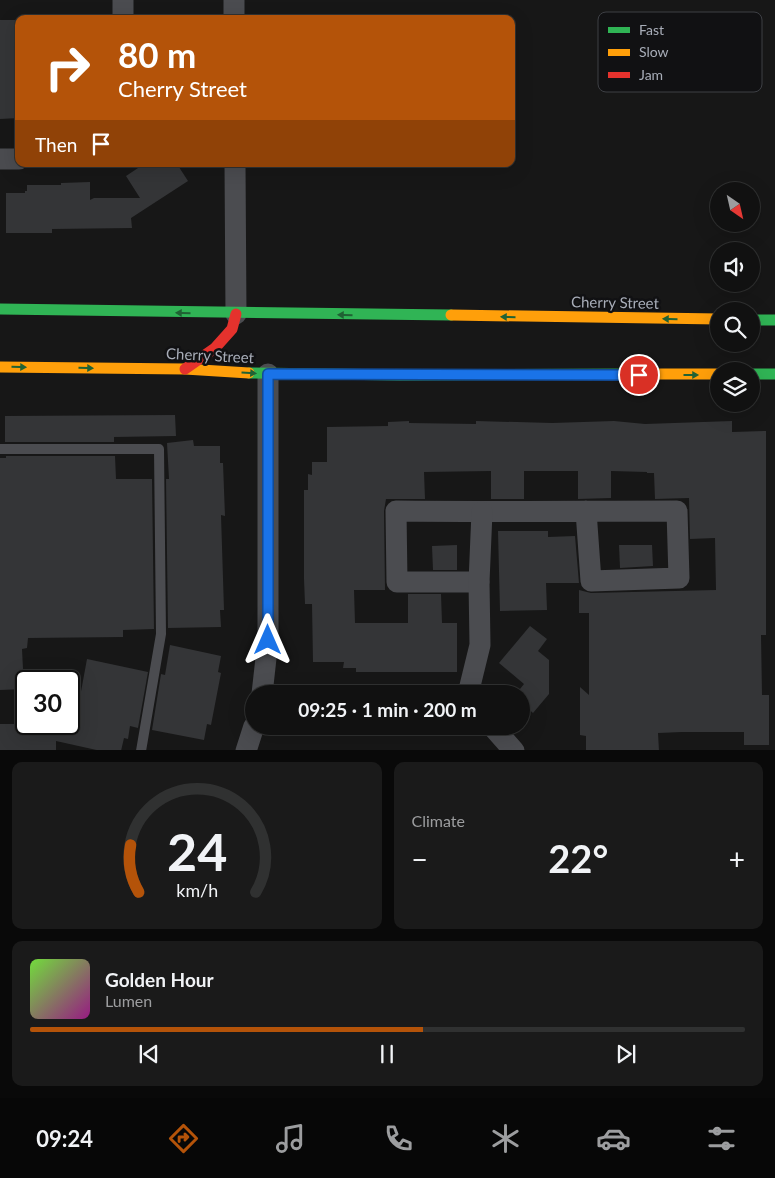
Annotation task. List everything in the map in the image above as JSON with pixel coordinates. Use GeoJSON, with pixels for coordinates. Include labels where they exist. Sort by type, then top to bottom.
{"type":"FeatureCollection","features":[{"type":"Feature","properties":{"kind":"main road","name":"Cherry Street"},"geometry":{"type":"LineString","coordinates":[[0,309],[236,314],[710,319]]}},
{"type":"Feature","properties":{"kind":"main road"},"geometry":{"type":"LineString","coordinates":[[185,368],[215,348],[232,329],[236,314]]}},
{"type":"Feature","properties":{"kind":"main road"},"geometry":{"type":"LineString","coordinates":[[760,320],[775,320]]}},
{"type":"Feature","properties":{"kind":"main road","name":"Cherry Street"},"geometry":{"type":"LineString","coordinates":[[0,367],[185,368],[268,374],[710,374]]}},
{"type":"Feature","properties":{"kind":"main road"},"geometry":{"type":"LineString","coordinates":[[760,374],[775,374]]}},
{"type":"Feature","properties":{"kind":"street"},"geometry":{"type":"LineString","coordinates":[[123,0],[123,15]]}},
{"type":"Feature","properties":{"kind":"street"},"geometry":{"type":"LineString","coordinates":[[234,0],[234,15]]}},
{"type":"Feature","properties":{"kind":"street"},"geometry":{"type":"LineString","coordinates":[[0,159],[15,159]]}},
{"type":"Feature","properties":{"kind":"street"},"geometry":{"type":"LineString","coordinates":[[235,167],[236,314]]}},
{"type":"Feature","properties":{"kind":"street"},"geometry":{"type":"LineString","coordinates":[[263,685],[268,640],[268,374]]}},
{"type":"Feature","properties":{"kind":"street"},"geometry":{"type":"LineString","coordinates":[[479,582],[396,582],[396,511],[677,511],[679,578],[591,581],[586,512]]}},
{"type":"Feature","properties":{"kind":"street"},"geometry":{"type":"LineString","coordinates":[[470,685],[480,646],[479,582],[482,512]]}},
{"type":"Feature","properties":{"kind":"street"},"geometry":{"type":"LineString","coordinates":[[246,750],[251,735]]}},
{"type":"Feature","properties":{"kind":"street"},"geometry":{"type":"LineString","coordinates":[[500,735],[514,750]]}},
{"type":"Feature","properties":{"kind":"lane"},"geometry":{"type":"LineString","coordinates":[[0,449],[160,449],[161,634],[140,750]]}},
{"type":"Feature","properties":{"kind":"building"},"geometry":{"type":"Polygon","coordinates":[[[0,20],[15,20],[15,118],[0,119],[0,20]]]}},
{"type":"Feature","properties":{"kind":"building"},"geometry":{"type":"Polygon","coordinates":[[[140,167],[179,167],[188,181],[131,218],[132,228],[52,229],[52,233],[6,233],[6,193],[25,193],[27,185],[61,185],[61,183],[90,182],[90,200],[94,198],[140,198],[126,176],[140,167]]]}},
{"type":"Feature","properties":{"kind":"building"},"geometry":{"type":"Polygon","coordinates":[[[175,415],[176,436],[114,437],[114,442],[5,442],[5,416],[175,415]]]}},
{"type":"Feature","properties":{"kind":"building"},"geometry":{"type":"Polygon","coordinates":[[[476,421],[552,423],[614,421],[645,424],[732,421],[732,432],[766,431],[766,635],[761,635],[762,695],[769,695],[769,745],[744,745],[744,732],[682,732],[658,733],[659,750],[586,750],[586,736],[580,735],[580,687],[589,695],[589,613],[579,613],[579,590],[591,593],[716,590],[715,538],[690,539],[689,498],[655,499],[654,473],[611,471],[611,498],[578,499],[578,471],[524,471],[524,499],[491,499],[491,471],[424,472],[425,499],[386,499],[384,511],[385,590],[354,590],[355,623],[408,623],[408,594],[441,594],[442,623],[457,623],[457,672],[356,672],[356,668],[343,668],[344,662],[313,662],[312,604],[305,604],[304,579],[304,490],[308,490],[308,474],[312,475],[312,462],[327,462],[327,427],[388,426],[388,422],[476,424],[476,421]]]}},
{"type":"Feature","properties":{"kind":"building"},"geometry":{"type":"Polygon","coordinates":[[[193,440],[194,446],[220,446],[220,463],[223,463],[225,516],[221,515],[224,610],[220,610],[221,627],[168,628],[166,479],[169,479],[167,443],[193,440]]]}},
{"type":"Feature","properties":{"kind":"building"},"geometry":{"type":"Polygon","coordinates":[[[6,456],[115,456],[116,479],[152,479],[154,629],[123,630],[123,637],[28,638],[27,648],[22,649],[23,670],[15,670],[15,689],[0,690],[0,458],[6,458],[6,456]]]}},
{"type":"Feature","properties":{"kind":"building"},"geometry":{"type":"Polygon","coordinates":[[[498,531],[548,531],[548,537],[575,536],[579,583],[546,583],[547,610],[500,611],[498,531]]]}},
{"type":"Feature","properties":{"kind":"building"},"geometry":{"type":"Polygon","coordinates":[[[457,545],[457,570],[433,570],[432,546],[457,545]]]}},
{"type":"Feature","properties":{"kind":"building"},"geometry":{"type":"Polygon","coordinates":[[[619,545],[652,545],[653,566],[620,568],[619,545]]]}},
{"type":"Feature","properties":{"kind":"building"},"geometry":{"type":"Polygon","coordinates":[[[530,626],[547,639],[538,651],[549,660],[549,694],[533,713],[530,710],[530,685],[523,685],[499,663],[530,626]]]}},
{"type":"Feature","properties":{"kind":"building"},"geometry":{"type":"Polygon","coordinates":[[[170,645],[221,656],[218,672],[221,673],[211,725],[207,724],[204,740],[152,730],[161,674],[165,675],[170,645]]]}},
{"type":"Feature","properties":{"kind":"building"},"geometry":{"type":"Polygon","coordinates":[[[87,659],[148,672],[138,728],[130,726],[128,739],[124,738],[121,750],[96,750],[56,741],[56,750],[0,750],[0,724],[15,724],[15,735],[80,735],[80,697],[87,659]]]}},
{"type":"Feature","properties":{"kind":"traffic: fast"},"geometry":{"type":"LineString","coordinates":[[0,309],[451,315]]}},
{"type":"Feature","properties":{"kind":"traffic: fast"},"geometry":{"type":"LineString","coordinates":[[760,320],[775,320]]}},
{"type":"Feature","properties":{"kind":"traffic: fast"},"geometry":{"type":"LineString","coordinates":[[249,373],[399,375],[633,374]]}},
{"type":"Feature","properties":{"kind":"traffic: fast"},"geometry":{"type":"LineString","coordinates":[[760,374],[775,374]]}},
{"type":"Feature","properties":{"kind":"traffic: slow"},"geometry":{"type":"LineString","coordinates":[[451,315],[710,319]]}},
{"type":"Feature","properties":{"kind":"traffic: slow"},"geometry":{"type":"LineString","coordinates":[[0,367],[185,369],[249,373]]}},
{"type":"Feature","properties":{"kind":"traffic: slow"},"geometry":{"type":"LineString","coordinates":[[633,374],[710,374]]}},
{"type":"Feature","properties":{"kind":"traffic: jam"},"geometry":{"type":"LineString","coordinates":[[185,369],[215,348],[232,329],[236,314]]}},
{"type":"Feature","properties":{"kind":"route"},"geometry":{"type":"LineString","coordinates":[[268,640],[268,374],[639,375]]}}]}
